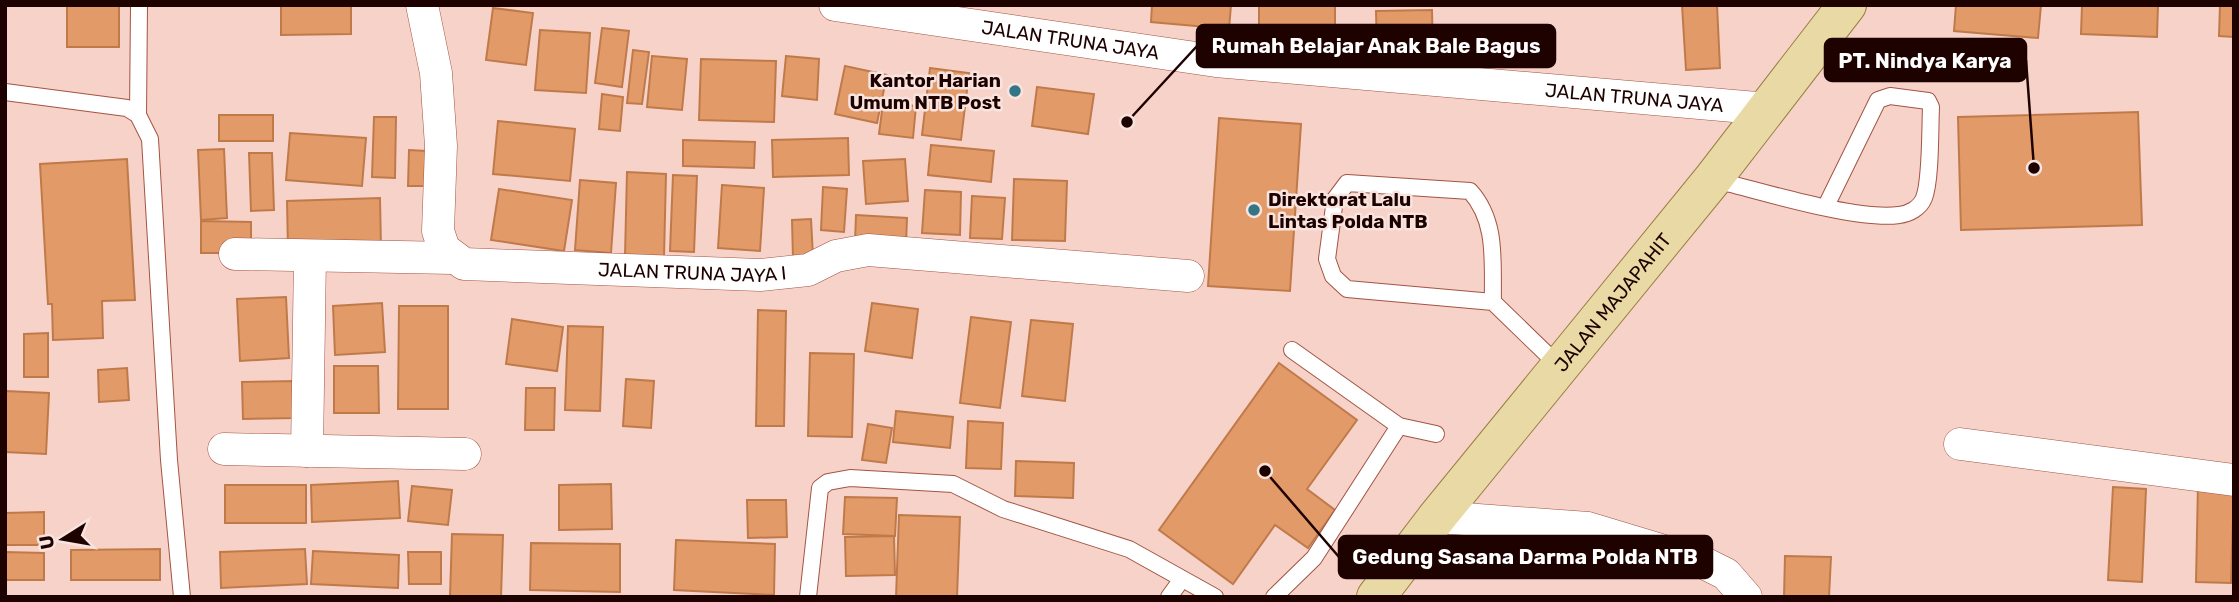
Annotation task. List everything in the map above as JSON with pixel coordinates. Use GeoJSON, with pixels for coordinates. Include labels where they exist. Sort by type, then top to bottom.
{"type":"FeatureCollection","features":[{"type":"Feature","properties":{"kind":"main road","name":"JALAN MAJAPAHIT"},"geometry":{"type":"LineString","coordinates":[[1376,597],[1437,517],[1712,180],[1847,5]]}},
{"type":"Feature","properties":{"kind":"street"},"geometry":{"type":"LineString","coordinates":[[422,5],[436,73],[441,146],[438,230],[444,249],[453,258]]}},
{"type":"Feature","properties":{"kind":"street","name":"JALAN TRUNA JAYA"},"geometry":{"type":"LineString","coordinates":[[835,5],[1216,61],[1768,109]]}},
{"type":"Feature","properties":{"kind":"street","name":"JALAN TRUNA JAYA I"},"geometry":{"type":"LineString","coordinates":[[235,254],[453,258],[471,266],[760,275],[808,270],[836,256],[868,250],[1188,276]]}},
{"type":"Feature","properties":{"kind":"street"},"geometry":{"type":"LineString","coordinates":[[307,451],[310,256]]}},
{"type":"Feature","properties":{"kind":"street"},"geometry":{"type":"LineString","coordinates":[[1960,444],[2234,480]]}},
{"type":"Feature","properties":{"kind":"street"},"geometry":{"type":"LineString","coordinates":[[224,449],[465,454]]}},
{"type":"Feature","properties":{"kind":"street"},"geometry":{"type":"LineString","coordinates":[[1437,517],[1588,528],[1704,563],[1726,574],[1746,597]]}},
{"type":"Feature","properties":{"kind":"lane"},"geometry":{"type":"LineString","coordinates":[[138,115],[139,5]]}},
{"type":"Feature","properties":{"kind":"lane"},"geometry":{"type":"LineString","coordinates":[[5,92],[111,104],[138,115],[146,127],[152,149],[169,460],[182,597]]}},
{"type":"Feature","properties":{"kind":"lane"},"geometry":{"type":"LineString","coordinates":[[1712,180],[1826,206],[1864,214],[1892,216],[1912,211],[1920,205],[1925,196],[1931,107],[1928,101],[1890,96],[1878,100],[1826,206]]}},
{"type":"Feature","properties":{"kind":"lane"},"geometry":{"type":"LineString","coordinates":[[1493,302],[1491,233],[1484,207],[1470,191],[1347,183],[1335,199],[1327,259],[1333,276],[1347,289],[1493,302],[1561,368]]}},
{"type":"Feature","properties":{"kind":"lane"},"geometry":{"type":"LineString","coordinates":[[1292,350],[1399,426],[1436,434]]}},
{"type":"Feature","properties":{"kind":"lane"},"geometry":{"type":"LineString","coordinates":[[1274,597],[1314,558],[1399,426]]}},
{"type":"Feature","properties":{"kind":"lane"},"geometry":{"type":"LineString","coordinates":[[808,597],[820,488],[828,482],[850,478],[953,484],[1003,509],[1129,549],[1215,597]]}},
{"type":"Feature","properties":{"kind":"lane"},"geometry":{"type":"LineString","coordinates":[[1169,597],[1182,579]]}},
{"type":"Feature","properties":{"kind":"building"},"geometry":{"type":"Polygon","coordinates":[[[67,5],[119,5],[119,47],[67,47],[67,5]]]}},
{"type":"Feature","properties":{"kind":"building"},"geometry":{"type":"Polygon","coordinates":[[[281,5],[351,5],[351,34],[281,35],[281,5]]]}},
{"type":"Feature","properties":{"kind":"building"},"geometry":{"type":"Polygon","coordinates":[[[1152,5],[1231,5],[1229,29],[1151,22],[1152,5]]]}},
{"type":"Feature","properties":{"kind":"building"},"geometry":{"type":"Polygon","coordinates":[[[1259,5],[1335,5],[1335,29],[1259,28],[1259,5]]]}},
{"type":"Feature","properties":{"kind":"building"},"geometry":{"type":"Polygon","coordinates":[[[1682,5],[1717,5],[1720,68],[1686,70],[1682,5]]]}},
{"type":"Feature","properties":{"kind":"building"},"geometry":{"type":"Polygon","coordinates":[[[1956,5],[2041,5],[2038,38],[1954,31],[1956,5]]]}},
{"type":"Feature","properties":{"kind":"building"},"geometry":{"type":"Polygon","coordinates":[[[2082,5],[2158,5],[2157,37],[2081,34],[2082,5]]]}},
{"type":"Feature","properties":{"kind":"building"},"geometry":{"type":"Polygon","coordinates":[[[2220,5],[2234,5],[2234,37],[2219,36],[2220,5]]]}},
{"type":"Feature","properties":{"kind":"building"},"geometry":{"type":"Polygon","coordinates":[[[493,8],[533,13],[526,65],[486,60],[493,8]]]}},
{"type":"Feature","properties":{"kind":"building"},"geometry":{"type":"Polygon","coordinates":[[[1432,10],[1433,54],[1377,54],[1376,11],[1432,10]]]}},
{"type":"Feature","properties":{"kind":"building"},"geometry":{"type":"Polygon","coordinates":[[[602,28],[629,31],[622,87],[595,83],[602,28]]]}},
{"type":"Feature","properties":{"kind":"building"},"geometry":{"type":"Polygon","coordinates":[[[540,30],[590,33],[586,93],[535,90],[540,30]]]}},
{"type":"Feature","properties":{"kind":"building"},"geometry":{"type":"Polygon","coordinates":[[[633,50],[649,52],[642,104],[627,103],[633,50]]]}},
{"type":"Feature","properties":{"kind":"building"},"geometry":{"type":"Polygon","coordinates":[[[652,56],[687,59],[682,110],[647,107],[652,56]]]}},
{"type":"Feature","properties":{"kind":"building"},"geometry":{"type":"Polygon","coordinates":[[[786,56],[819,59],[817,100],[782,96],[786,56]]]}},
{"type":"Feature","properties":{"kind":"building"},"geometry":{"type":"Polygon","coordinates":[[[701,59],[776,61],[774,122],[699,120],[701,59]]]}},
{"type":"Feature","properties":{"kind":"building"},"geometry":{"type":"Polygon","coordinates":[[[845,66],[887,75],[877,123],[835,114],[845,66]]]}},
{"type":"Feature","properties":{"kind":"building"},"geometry":{"type":"Polygon","coordinates":[[[930,68],[969,73],[961,140],[922,135],[930,68]]]}},
{"type":"Feature","properties":{"kind":"building"},"geometry":{"type":"Polygon","coordinates":[[[1037,87],[1094,94],[1088,134],[1032,126],[1037,87]]]}},
{"type":"Feature","properties":{"kind":"building"},"geometry":{"type":"Polygon","coordinates":[[[602,94],[623,97],[620,131],[599,129],[602,94]]]}},
{"type":"Feature","properties":{"kind":"building"},"geometry":{"type":"Polygon","coordinates":[[[883,103],[916,106],[913,138],[879,134],[883,103]]]}},
{"type":"Feature","properties":{"kind":"building"},"geometry":{"type":"Polygon","coordinates":[[[2138,112],[2142,225],[1961,230],[1958,117],[2138,112]]]}},
{"type":"Feature","properties":{"kind":"building"},"geometry":{"type":"Polygon","coordinates":[[[219,115],[273,115],[273,141],[219,141],[219,115]]]}},
{"type":"Feature","properties":{"kind":"building"},"geometry":{"type":"Polygon","coordinates":[[[374,117],[396,117],[395,178],[372,177],[374,117]]]}},
{"type":"Feature","properties":{"kind":"building"},"geometry":{"type":"Polygon","coordinates":[[[1219,118],[1301,124],[1290,291],[1208,286],[1219,118]]]}},
{"type":"Feature","properties":{"kind":"building"},"geometry":{"type":"Polygon","coordinates":[[[498,121],[575,129],[570,181],[493,174],[498,121]]]}},
{"type":"Feature","properties":{"kind":"building"},"geometry":{"type":"Polygon","coordinates":[[[290,133],[366,138],[362,186],[286,180],[290,133]]]}},
{"type":"Feature","properties":{"kind":"building"},"geometry":{"type":"Polygon","coordinates":[[[848,138],[849,175],[773,177],[772,140],[848,138]]]}},
{"type":"Feature","properties":{"kind":"building"},"geometry":{"type":"Polygon","coordinates":[[[683,140],[755,142],[754,168],[683,166],[683,140]]]}},
{"type":"Feature","properties":{"kind":"building"},"geometry":{"type":"Polygon","coordinates":[[[931,145],[994,151],[991,182],[928,175],[931,145]]]}},
{"type":"Feature","properties":{"kind":"building"},"geometry":{"type":"Polygon","coordinates":[[[224,149],[227,218],[201,220],[198,150],[224,149]]]}},
{"type":"Feature","properties":{"kind":"building"},"geometry":{"type":"Polygon","coordinates":[[[409,150],[426,151],[425,186],[408,186],[409,150]]]}},
{"type":"Feature","properties":{"kind":"building"},"geometry":{"type":"Polygon","coordinates":[[[249,153],[272,153],[274,210],[251,211],[249,153]]]}},
{"type":"Feature","properties":{"kind":"building"},"geometry":{"type":"Polygon","coordinates":[[[127,159],[135,300],[102,301],[103,338],[53,340],[52,304],[48,304],[40,164],[127,159]]]}},
{"type":"Feature","properties":{"kind":"building"},"geometry":{"type":"Polygon","coordinates":[[[905,159],[908,201],[866,204],[863,161],[905,159]]]}},
{"type":"Feature","properties":{"kind":"building"},"geometry":{"type":"Polygon","coordinates":[[[627,172],[666,174],[664,257],[625,256],[627,172]]]}},
{"type":"Feature","properties":{"kind":"building"},"geometry":{"type":"Polygon","coordinates":[[[673,175],[697,176],[694,252],[670,251],[673,175]]]}},
{"type":"Feature","properties":{"kind":"building"},"geometry":{"type":"Polygon","coordinates":[[[1014,179],[1067,181],[1065,241],[1012,240],[1014,179]]]}},
{"type":"Feature","properties":{"kind":"building"},"geometry":{"type":"Polygon","coordinates":[[[580,180],[616,183],[611,253],[575,250],[580,180]]]}},
{"type":"Feature","properties":{"kind":"building"},"geometry":{"type":"Polygon","coordinates":[[[722,185],[764,188],[760,251],[718,248],[722,185]]]}},
{"type":"Feature","properties":{"kind":"building"},"geometry":{"type":"Polygon","coordinates":[[[823,187],[847,189],[844,232],[821,230],[823,187]]]}},
{"type":"Feature","properties":{"kind":"building"},"geometry":{"type":"Polygon","coordinates":[[[499,189],[572,200],[564,251],[491,240],[499,189]]]}},
{"type":"Feature","properties":{"kind":"building"},"geometry":{"type":"Polygon","coordinates":[[[925,190],[961,192],[960,235],[922,233],[925,190]]]}},
{"type":"Feature","properties":{"kind":"building"},"geometry":{"type":"Polygon","coordinates":[[[972,196],[1005,198],[1002,239],[970,238],[972,196]]]}},
{"type":"Feature","properties":{"kind":"building"},"geometry":{"type":"Polygon","coordinates":[[[380,198],[381,248],[288,250],[287,201],[380,198]]]}},
{"type":"Feature","properties":{"kind":"building"},"geometry":{"type":"Polygon","coordinates":[[[856,215],[907,218],[906,244],[855,242],[856,215]]]}},
{"type":"Feature","properties":{"kind":"building"},"geometry":{"type":"Polygon","coordinates":[[[811,219],[813,257],[793,258],[792,220],[811,219]]]}},
{"type":"Feature","properties":{"kind":"building"},"geometry":{"type":"Polygon","coordinates":[[[201,221],[251,222],[251,253],[201,253],[201,221]]]}},
{"type":"Feature","properties":{"kind":"building"},"geometry":{"type":"Polygon","coordinates":[[[286,297],[289,358],[240,361],[237,299],[286,297]]]}},
{"type":"Feature","properties":{"kind":"building"},"geometry":{"type":"Polygon","coordinates":[[[382,303],[385,352],[335,355],[333,306],[382,303]]]}},
{"type":"Feature","properties":{"kind":"building"},"geometry":{"type":"Polygon","coordinates":[[[872,303],[918,309],[912,358],[865,351],[872,303]]]}},
{"type":"Feature","properties":{"kind":"building"},"geometry":{"type":"Polygon","coordinates":[[[399,306],[448,306],[448,409],[398,409],[399,306]]]}},
{"type":"Feature","properties":{"kind":"building"},"geometry":{"type":"Polygon","coordinates":[[[758,310],[786,311],[784,426],[756,426],[758,310]]]}},
{"type":"Feature","properties":{"kind":"building"},"geometry":{"type":"Polygon","coordinates":[[[971,317],[1011,322],[1000,408],[960,403],[971,317]]]}},
{"type":"Feature","properties":{"kind":"building"},"geometry":{"type":"Polygon","coordinates":[[[512,319],[563,327],[557,371],[506,364],[512,319]]]}},
{"type":"Feature","properties":{"kind":"building"},"geometry":{"type":"Polygon","coordinates":[[[1031,320],[1073,324],[1065,401],[1022,396],[1031,320]]]}},
{"type":"Feature","properties":{"kind":"building"},"geometry":{"type":"Polygon","coordinates":[[[568,326],[603,327],[600,411],[565,410],[568,326]]]}},
{"type":"Feature","properties":{"kind":"building"},"geometry":{"type":"Polygon","coordinates":[[[48,333],[48,377],[24,377],[24,334],[48,333]]]}},
{"type":"Feature","properties":{"kind":"building"},"geometry":{"type":"Polygon","coordinates":[[[810,353],[854,354],[852,437],[808,436],[810,353]]]}},
{"type":"Feature","properties":{"kind":"building"},"geometry":{"type":"Polygon","coordinates":[[[1279,363],[1357,420],[1307,489],[1335,510],[1308,548],[1275,525],[1233,584],[1159,530],[1279,363]]]}},
{"type":"Feature","properties":{"kind":"building"},"geometry":{"type":"Polygon","coordinates":[[[334,366],[378,366],[379,413],[334,413],[334,366]]]}},
{"type":"Feature","properties":{"kind":"building"},"geometry":{"type":"Polygon","coordinates":[[[127,368],[129,400],[99,402],[98,370],[127,368]]]}},
{"type":"Feature","properties":{"kind":"building"},"geometry":{"type":"Polygon","coordinates":[[[626,379],[654,381],[651,428],[623,426],[626,379]]]}},
{"type":"Feature","properties":{"kind":"building"},"geometry":{"type":"Polygon","coordinates":[[[296,381],[297,418],[243,419],[242,382],[296,381]]]}},
{"type":"Feature","properties":{"kind":"building"},"geometry":{"type":"Polygon","coordinates":[[[526,388],[555,388],[554,430],[525,430],[526,388]]]}},
{"type":"Feature","properties":{"kind":"building"},"geometry":{"type":"Polygon","coordinates":[[[5,391],[49,393],[46,454],[5,452],[5,391]]]}},
{"type":"Feature","properties":{"kind":"building"},"geometry":{"type":"Polygon","coordinates":[[[896,411],[953,417],[950,448],[893,442],[896,411]]]}},
{"type":"Feature","properties":{"kind":"building"},"geometry":{"type":"Polygon","coordinates":[[[968,421],[1003,423],[1001,469],[966,468],[968,421]]]}},
{"type":"Feature","properties":{"kind":"building"},"geometry":{"type":"Polygon","coordinates":[[[868,424],[892,428],[886,463],[862,460],[868,424]]]}},
{"type":"Feature","properties":{"kind":"building"},"geometry":{"type":"Polygon","coordinates":[[[1016,461],[1074,463],[1073,498],[1015,496],[1016,461]]]}},
{"type":"Feature","properties":{"kind":"building"},"geometry":{"type":"Polygon","coordinates":[[[398,481],[400,518],[312,522],[311,485],[398,481]]]}},
{"type":"Feature","properties":{"kind":"building"},"geometry":{"type":"Polygon","coordinates":[[[611,484],[612,529],[559,530],[559,485],[611,484]]]}},
{"type":"Feature","properties":{"kind":"building"},"geometry":{"type":"Polygon","coordinates":[[[2198,484],[2234,484],[2231,583],[2196,582],[2198,484]]]}},
{"type":"Feature","properties":{"kind":"building"},"geometry":{"type":"Polygon","coordinates":[[[225,485],[306,485],[306,523],[225,523],[225,485]]]}},
{"type":"Feature","properties":{"kind":"building"},"geometry":{"type":"Polygon","coordinates":[[[412,486],[452,490],[448,525],[408,521],[412,486]]]}},
{"type":"Feature","properties":{"kind":"building"},"geometry":{"type":"Polygon","coordinates":[[[2113,487],[2146,489],[2142,582],[2108,580],[2113,487]]]}},
{"type":"Feature","properties":{"kind":"building"},"geometry":{"type":"Polygon","coordinates":[[[845,497],[897,498],[895,536],[843,534],[845,497]]]}},
{"type":"Feature","properties":{"kind":"building"},"geometry":{"type":"Polygon","coordinates":[[[747,500],[786,500],[787,537],[748,538],[747,500]]]}},
{"type":"Feature","properties":{"kind":"building"},"geometry":{"type":"Polygon","coordinates":[[[44,512],[44,545],[5,545],[5,513],[44,512]]]}},
{"type":"Feature","properties":{"kind":"building"},"geometry":{"type":"Polygon","coordinates":[[[899,515],[960,517],[957,597],[896,597],[899,515]]]}},
{"type":"Feature","properties":{"kind":"building"},"geometry":{"type":"Polygon","coordinates":[[[452,534],[503,535],[501,597],[450,597],[452,534]]]}},
{"type":"Feature","properties":{"kind":"building"},"geometry":{"type":"Polygon","coordinates":[[[894,536],[895,575],[846,576],[845,537],[894,536]]]}},
{"type":"Feature","properties":{"kind":"building"},"geometry":{"type":"Polygon","coordinates":[[[676,540],[775,544],[774,595],[674,590],[676,540]]]}},
{"type":"Feature","properties":{"kind":"building"},"geometry":{"type":"Polygon","coordinates":[[[531,543],[620,544],[620,592],[530,590],[531,543]]]}},
{"type":"Feature","properties":{"kind":"building"},"geometry":{"type":"Polygon","coordinates":[[[160,549],[160,580],[71,580],[71,550],[160,549]]]}},
{"type":"Feature","properties":{"kind":"building"},"geometry":{"type":"Polygon","coordinates":[[[305,549],[307,584],[221,588],[220,552],[305,549]]]}},
{"type":"Feature","properties":{"kind":"building"},"geometry":{"type":"Polygon","coordinates":[[[313,551],[399,555],[398,588],[311,584],[313,551]]]}},
{"type":"Feature","properties":{"kind":"building"},"geometry":{"type":"Polygon","coordinates":[[[5,552],[44,553],[44,580],[5,580],[5,552]]]}},
{"type":"Feature","properties":{"kind":"building"},"geometry":{"type":"Polygon","coordinates":[[[408,552],[441,552],[441,584],[409,584],[408,552]]]}},
{"type":"Feature","properties":{"kind":"building"},"geometry":{"type":"Polygon","coordinates":[[[1785,556],[1831,557],[1829,597],[1784,597],[1785,556]]]}},
{"type":"Feature","properties":{"kind":"place","name":"Kantor Harian Umum NTB Post"},"geometry":{"type":"Point","coordinates":[1015,91]}},
{"type":"Feature","properties":{"kind":"place","name":"Rumah Belajar Anak Bale Bagus"},"geometry":{"type":"Point","coordinates":[1127,122]}},
{"type":"Feature","properties":{"kind":"place","name":"PT. Nindya Karya"},"geometry":{"type":"Point","coordinates":[2034,168]}},
{"type":"Feature","properties":{"kind":"place","name":"Direktorat Lalu Lintas Polda NTB"},"geometry":{"type":"Point","coordinates":[1254,210]}},
{"type":"Feature","properties":{"kind":"place","name":"Gedung Sasana Darma Polda NTB"},"geometry":{"type":"Point","coordinates":[1265,471]}}]}
